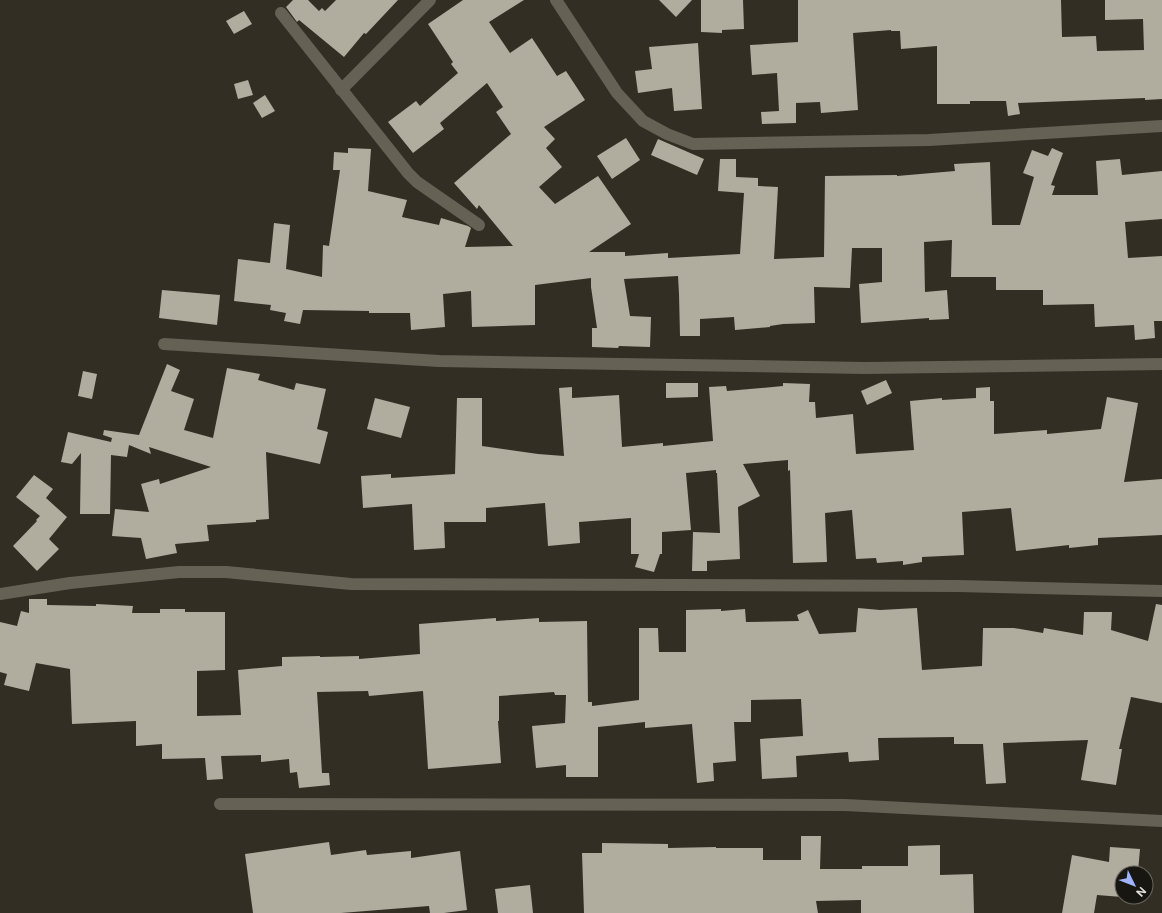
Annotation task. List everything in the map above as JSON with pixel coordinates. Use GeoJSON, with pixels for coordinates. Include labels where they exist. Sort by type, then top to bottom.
{"type":"FeatureCollection","features":[{"type":"Feature","properties":{"kind":"street"},"geometry":{"type":"LineString","coordinates":[[342,90],[430,0]]}},
{"type":"Feature","properties":{"kind":"street"},"geometry":{"type":"LineString","coordinates":[[556,0],[617,93],[643,121],[667,134],[692,144],[929,140],[1162,126]]}},
{"type":"Feature","properties":{"kind":"street"},"geometry":{"type":"LineString","coordinates":[[281,13],[408,173],[417,182],[479,225]]}},
{"type":"Feature","properties":{"kind":"street"},"geometry":{"type":"LineString","coordinates":[[164,344],[439,361],[865,368],[1162,364]]}},
{"type":"Feature","properties":{"kind":"street"},"geometry":{"type":"LineString","coordinates":[[0,594],[70,583],[179,572],[226,572],[351,584],[958,586],[1162,591]]}},
{"type":"Feature","properties":{"kind":"street"},"geometry":{"type":"LineString","coordinates":[[220,804],[845,805],[1162,821]]}},
{"type":"Feature","properties":{"kind":"building"},"geometry":{"type":"Polygon","coordinates":[[[293,0],[308,0],[319,11],[322,8],[325,11],[336,0],[398,0],[366,34],[364,33],[344,57],[299,20],[297,22],[286,7],[293,0]]]}},
{"type":"Feature","properties":{"kind":"building"},"geometry":{"type":"Polygon","coordinates":[[[463,0],[524,0],[489,22],[510,53],[532,38],[557,76],[566,71],[585,100],[544,127],[555,139],[546,148],[562,167],[539,187],[555,204],[598,176],[631,224],[589,252],[625,252],[625,256],[668,253],[668,258],[740,254],[744,193],[718,191],[720,159],[736,159],[736,177],[758,178],[758,186],[778,187],[774,259],[824,257],[825,176],[897,176],[955,171],[954,164],[990,162],[992,225],[1020,225],[1034,177],[1023,173],[1032,150],[1048,156],[1052,148],[1063,153],[1051,185],[1055,186],[1052,195],[1098,195],[1096,161],[1120,159],[1122,175],[1162,171],[1162,219],[1125,222],[1128,258],[1162,256],[1162,321],[1154,321],[1155,338],[1135,340],[1134,325],[1095,327],[1094,304],[1043,305],[1043,290],[996,290],[996,277],[951,277],[952,240],[924,242],[925,292],[947,290],[949,319],[929,320],[929,318],[861,323],[859,284],[882,282],[882,248],[852,248],[850,288],[814,287],[815,323],[783,324],[770,327],[735,330],[734,317],[700,319],[700,336],[680,336],[678,276],[624,279],[630,316],[651,317],[650,347],[592,347],[592,328],[597,328],[591,278],[535,285],[535,325],[472,327],[471,291],[443,294],[445,327],[411,330],[410,313],[303,310],[300,324],[284,321],[286,313],[270,310],[271,305],[234,301],[238,259],[270,263],[274,223],[290,225],[286,269],[322,277],[323,245],[329,246],[340,170],[333,170],[334,152],[348,153],[348,148],[371,149],[368,191],[407,200],[402,217],[439,225],[441,218],[468,226],[471,228],[465,247],[513,246],[479,205],[477,209],[454,183],[511,134],[496,112],[503,107],[487,83],[440,123],[444,129],[413,153],[388,122],[416,101],[420,106],[458,73],[451,64],[453,62],[428,24],[463,0]]]}},
{"type":"Feature","properties":{"kind":"building"},"geometry":{"type":"Polygon","coordinates":[[[659,0],[692,0],[676,17],[659,0]]]}},
{"type":"Feature","properties":{"kind":"building"},"geometry":{"type":"Polygon","coordinates":[[[701,0],[743,0],[744,29],[722,30],[722,33],[701,32],[701,0]]]}},
{"type":"Feature","properties":{"kind":"building"},"geometry":{"type":"Polygon","coordinates":[[[798,0],[1061,0],[1062,37],[1096,36],[1097,51],[1144,50],[1143,19],[1105,20],[1105,0],[1162,0],[1162,99],[1145,100],[1145,98],[1018,103],[1020,114],[1008,116],[1006,101],[970,101],[970,104],[937,104],[937,46],[901,49],[900,31],[891,30],[853,33],[858,110],[821,113],[820,102],[796,103],[796,123],[762,124],[761,112],[779,111],[777,73],[752,75],[750,45],[798,42],[798,0]]]}},
{"type":"Feature","properties":{"kind":"building"},"geometry":{"type":"Polygon","coordinates":[[[244,11],[252,24],[234,34],[226,21],[244,11]]]}},
{"type":"Feature","properties":{"kind":"building"},"geometry":{"type":"Polygon","coordinates":[[[698,43],[702,109],[674,111],[672,88],[638,93],[635,71],[652,69],[649,47],[698,43]]]}},
{"type":"Feature","properties":{"kind":"building"},"geometry":{"type":"Polygon","coordinates":[[[248,80],[253,95],[238,99],[234,84],[248,80]]]}},
{"type":"Feature","properties":{"kind":"building"},"geometry":{"type":"Polygon","coordinates":[[[265,95],[275,111],[262,118],[253,103],[265,95]]]}},
{"type":"Feature","properties":{"kind":"building"},"geometry":{"type":"Polygon","coordinates":[[[626,138],[640,160],[612,179],[597,156],[626,138]]]}},
{"type":"Feature","properties":{"kind":"building"},"geometry":{"type":"Polygon","coordinates":[[[658,139],[704,159],[697,175],[651,155],[658,139]]]}},
{"type":"Feature","properties":{"kind":"building"},"geometry":{"type":"Polygon","coordinates":[[[162,290],[220,295],[217,325],[159,318],[162,290]]]}},
{"type":"Feature","properties":{"kind":"building"},"geometry":{"type":"Polygon","coordinates":[[[167,364],[180,370],[171,391],[194,399],[184,430],[213,438],[227,368],[260,374],[258,380],[294,390],[296,383],[326,389],[317,429],[328,432],[320,464],[266,452],[269,519],[256,520],[256,522],[207,525],[209,541],[175,544],[177,553],[146,559],[141,538],[112,536],[115,509],[149,512],[141,484],[159,479],[160,484],[211,467],[149,447],[151,454],[129,445],[127,457],[111,455],[110,514],[80,514],[81,453],[72,464],[61,462],[68,432],[111,442],[112,438],[103,435],[104,430],[139,435],[167,364]]]}},
{"type":"Feature","properties":{"kind":"building"},"geometry":{"type":"Polygon","coordinates":[[[83,371],[97,374],[92,399],[78,396],[83,371]]]}},
{"type":"Feature","properties":{"kind":"building"},"geometry":{"type":"Polygon","coordinates":[[[886,380],[892,393],[867,405],[861,391],[886,380]]]}},
{"type":"Feature","properties":{"kind":"building"},"geometry":{"type":"Polygon","coordinates":[[[666,383],[698,383],[698,397],[666,398],[666,383]]]}},
{"type":"Feature","properties":{"kind":"building"},"geometry":{"type":"Polygon","coordinates":[[[783,383],[810,384],[809,402],[815,402],[816,418],[853,414],[856,454],[914,450],[910,401],[942,398],[942,400],[976,398],[976,388],[990,387],[990,401],[994,401],[994,434],[1047,430],[1047,434],[1101,429],[1107,397],[1138,403],[1124,482],[1162,479],[1162,535],[1098,538],[1098,545],[1069,548],[1069,545],[1016,551],[1011,508],[962,512],[964,555],[922,557],[922,562],[903,565],[903,561],[877,563],[876,558],[856,559],[852,510],[825,513],[827,562],[793,563],[790,470],[788,471],[788,460],[743,464],[760,496],[738,507],[740,559],[707,561],[707,571],[692,571],[693,532],[720,533],[716,470],[686,473],[691,530],[662,532],[662,554],[660,554],[654,572],[635,567],[639,554],[631,554],[631,518],[579,522],[580,543],[548,546],[545,503],[486,508],[486,522],[444,522],[445,548],[414,550],[412,504],[363,508],[361,476],[391,474],[391,478],[455,474],[457,398],[482,398],[482,446],[564,456],[559,388],[572,387],[572,398],[619,395],[622,447],[663,443],[663,446],[713,441],[709,387],[726,386],[727,391],[783,386],[783,383]]]}},
{"type":"Feature","properties":{"kind":"building"},"geometry":{"type":"Polygon","coordinates":[[[375,398],[410,407],[401,438],[367,429],[375,398]]]}},
{"type":"Feature","properties":{"kind":"building"},"geometry":{"type":"Polygon","coordinates":[[[34,475],[53,489],[46,498],[67,517],[49,539],[59,549],[37,571],[13,546],[40,516],[16,497],[34,475]]]}},
{"type":"Feature","properties":{"kind":"building"},"geometry":{"type":"Polygon","coordinates":[[[29,599],[47,599],[47,605],[96,606],[96,604],[133,606],[132,613],[160,613],[160,609],[185,609],[185,612],[225,612],[225,670],[197,671],[197,716],[241,715],[238,670],[282,666],[282,657],[359,656],[359,659],[420,654],[419,624],[496,618],[496,621],[539,618],[539,622],[587,621],[588,702],[592,702],[592,706],[639,700],[639,628],[658,628],[659,652],[686,652],[686,610],[721,609],[721,611],[745,609],[746,622],[799,621],[797,615],[808,610],[819,634],[856,632],[858,608],[880,610],[917,608],[922,670],[982,666],[983,628],[1014,628],[1043,633],[1044,628],[1083,635],[1084,612],[1112,612],[1111,630],[1148,641],[1156,604],[1162,605],[1162,703],[1131,697],[1119,749],[1122,749],[1116,785],[1081,780],[1088,740],[1003,743],[1006,783],[986,784],[983,744],[954,744],[954,737],[878,738],[879,760],[849,762],[848,752],[796,756],[797,777],[762,779],[760,739],[803,736],[801,699],[751,700],[751,722],[734,722],[736,761],[713,763],[714,781],[697,783],[692,724],[645,728],[645,722],[598,727],[598,777],[566,777],[566,765],[536,768],[532,726],[565,723],[566,695],[555,695],[554,692],[499,696],[498,721],[501,763],[428,769],[423,691],[369,696],[368,691],[317,692],[322,773],[329,773],[330,785],[299,788],[297,772],[290,773],[289,759],[261,762],[261,755],[221,756],[223,779],[207,780],[205,758],[162,759],[162,744],[136,746],[136,721],[72,724],[70,669],[36,663],[29,691],[4,685],[7,674],[0,672],[0,622],[17,626],[21,611],[29,613],[29,599]]]}},
{"type":"Feature","properties":{"kind":"building"},"geometry":{"type":"Polygon","coordinates":[[[801,836],[821,836],[820,869],[862,869],[862,866],[908,866],[908,846],[940,845],[940,875],[973,874],[974,913],[861,913],[861,900],[816,901],[818,913],[584,913],[582,853],[602,853],[602,843],[668,844],[668,848],[763,848],[763,860],[801,860],[801,836]]]}},
{"type":"Feature","properties":{"kind":"building"},"geometry":{"type":"Polygon","coordinates":[[[329,842],[331,855],[366,850],[367,855],[411,851],[411,858],[460,851],[467,910],[430,913],[429,906],[341,913],[253,913],[245,854],[329,842]]]}},
{"type":"Feature","properties":{"kind":"building"},"geometry":{"type":"Polygon","coordinates":[[[1110,847],[1140,849],[1139,865],[1114,865],[1114,896],[1097,895],[1094,913],[1062,913],[1072,855],[1109,862],[1110,847]]]}},
{"type":"Feature","properties":{"kind":"building"},"geometry":{"type":"Polygon","coordinates":[[[530,885],[533,913],[498,913],[495,889],[530,885]]]}}]}
